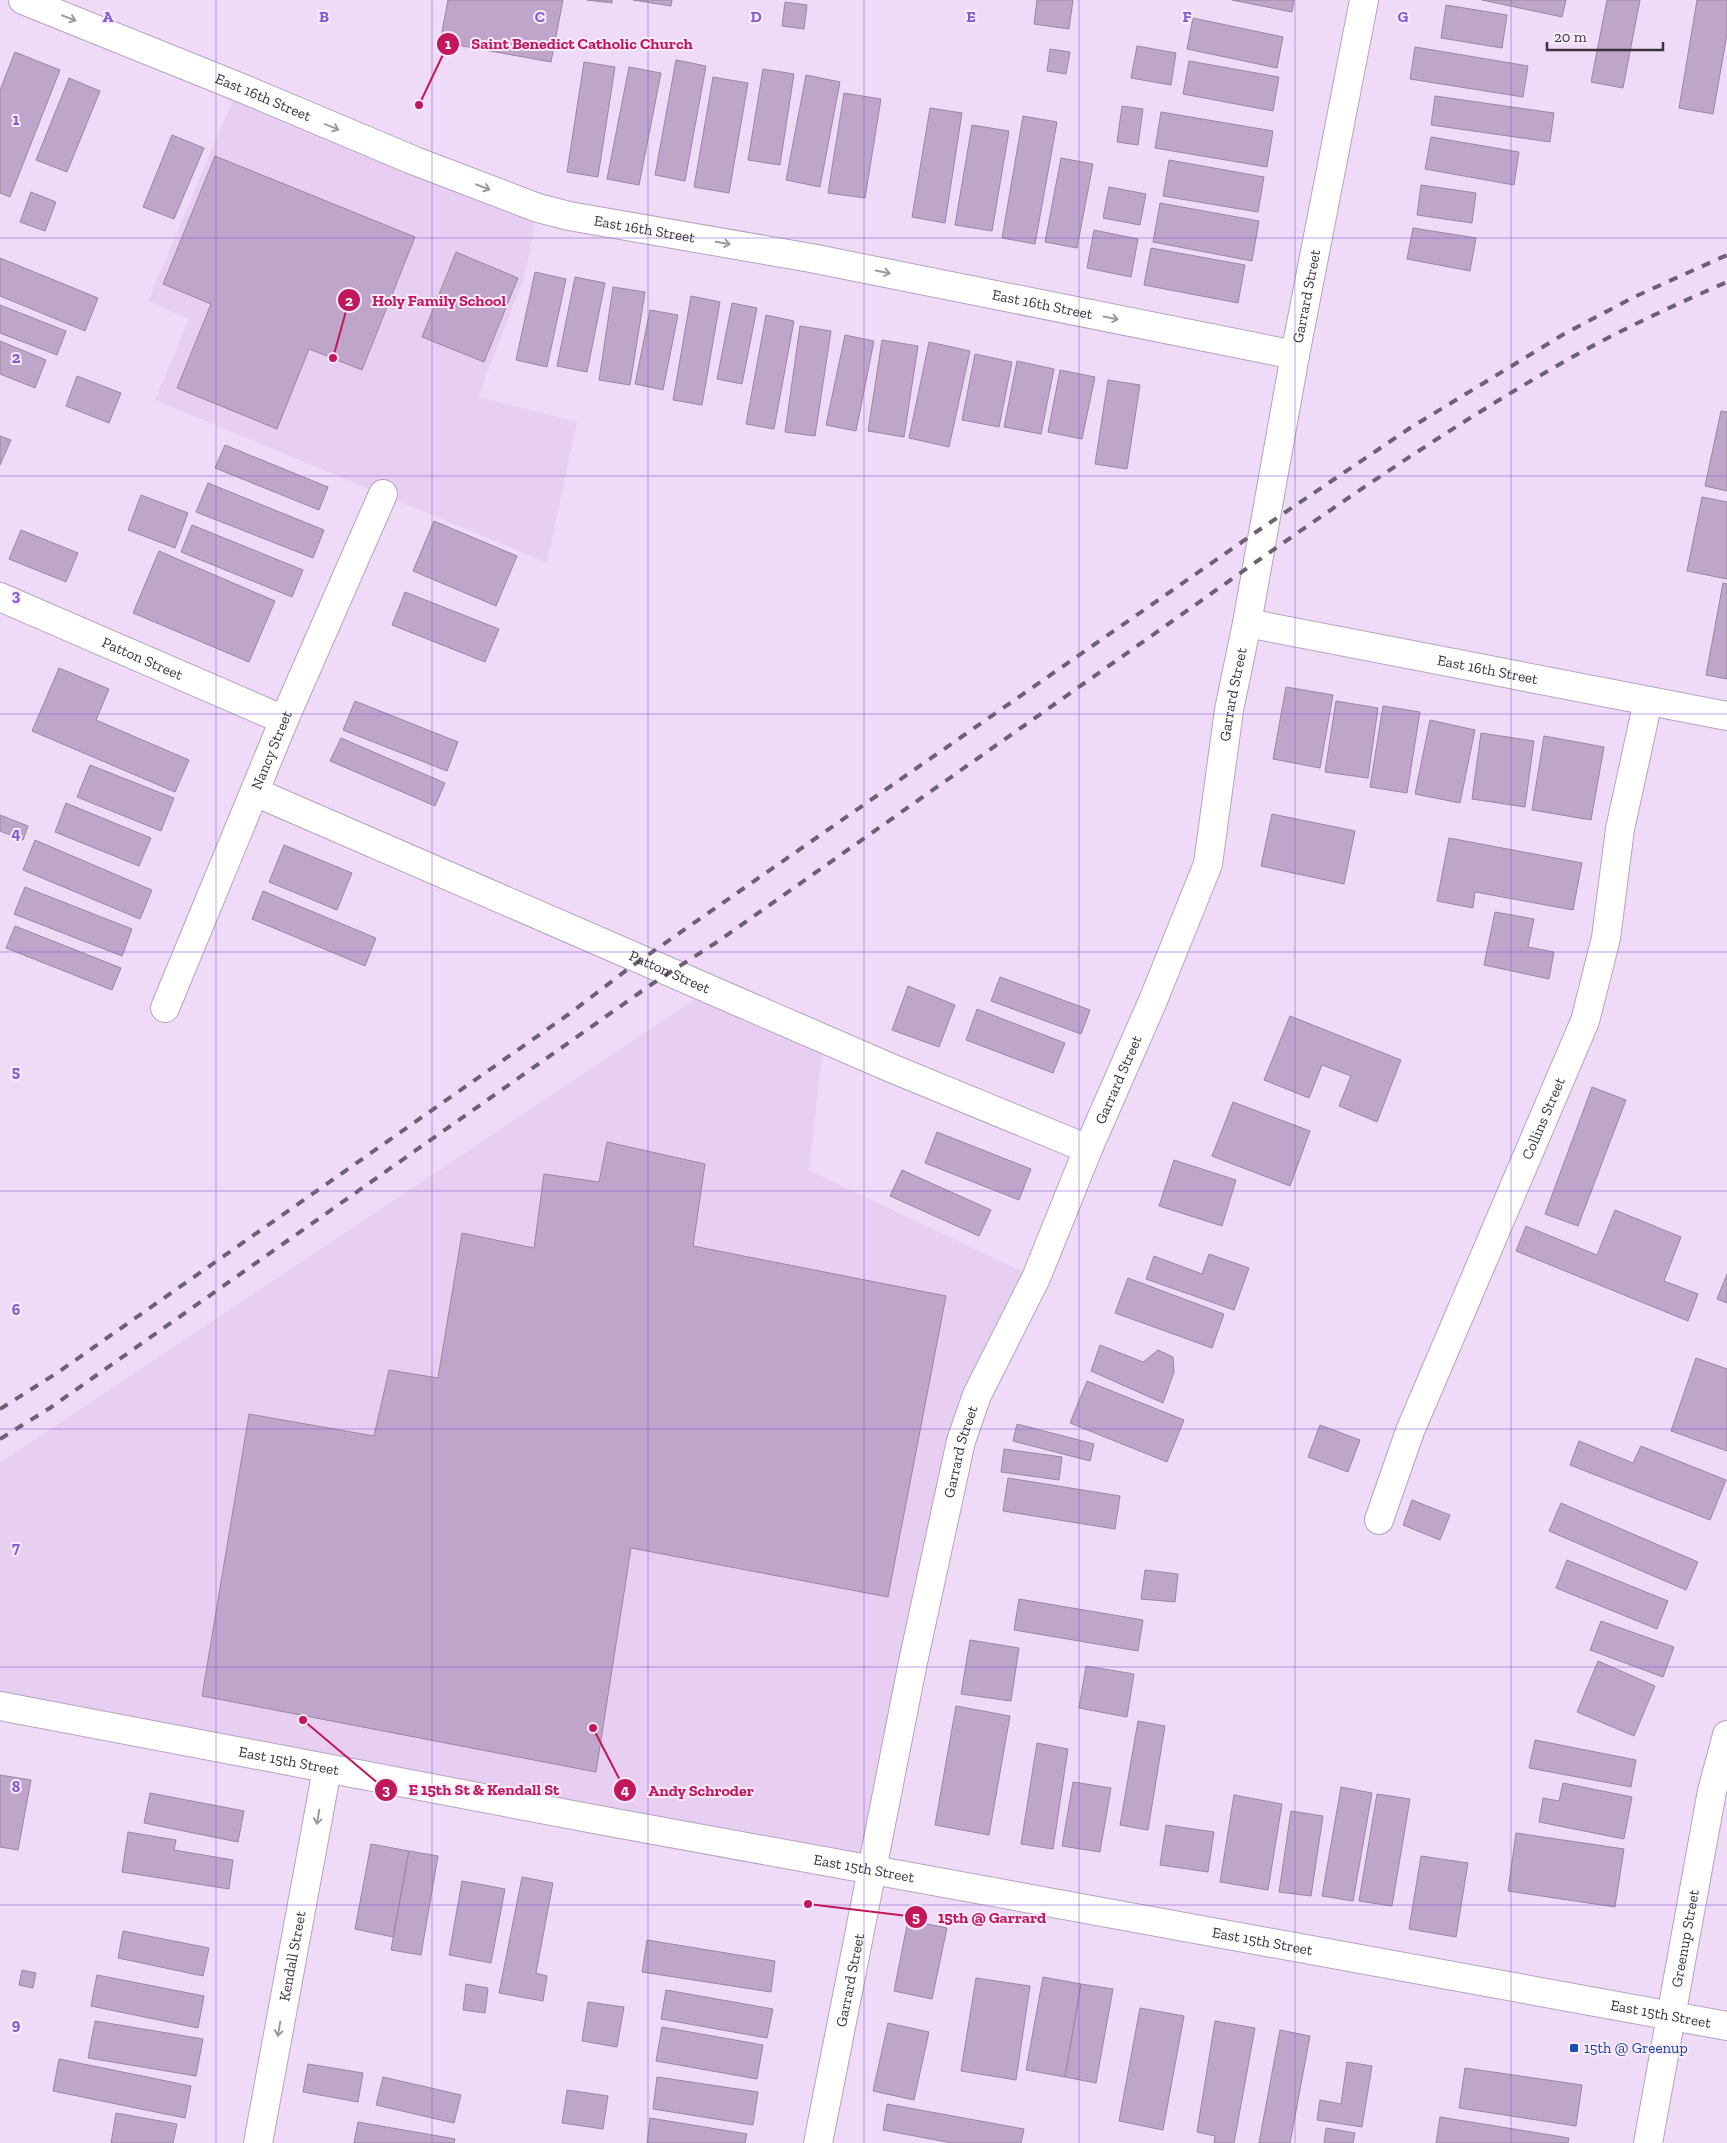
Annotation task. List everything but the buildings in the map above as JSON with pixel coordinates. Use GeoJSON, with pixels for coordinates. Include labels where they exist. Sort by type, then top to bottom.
{"type":"FeatureCollection","features":[{"type":"Feature","properties":{"kind":"street","name":"East 16th Street"},"geometry":{"type":"LineString","coordinates":[[23,0],[244,89],[414,161],[538,208],[569,216],[811,258],[1295,355]]}},
{"type":"Feature","properties":{"kind":"street","name":"Garrard Street"},"geometry":{"type":"LineString","coordinates":[[818,2143],[913,1662],[961,1441],[977,1395],[1036,1278],[1088,1149],[1152,1003],[1208,864],[1229,710],[1248,623],[1295,355],[1364,0]]}},
{"type":"Feature","properties":{"kind":"street","name":"Nancy Street"},"geometry":{"type":"LineString","coordinates":[[165,1008],[284,720],[382,494]]}},
{"type":"Feature","properties":{"kind":"street","name":"Patton Street"},"geometry":{"type":"LineString","coordinates":[[0,597],[284,720]]}},
{"type":"Feature","properties":{"kind":"street","name":"East 16th Street"},"geometry":{"type":"LineString","coordinates":[[1248,623],[1727,716]]}},
{"type":"Feature","properties":{"kind":"street","name":"Collins Street"},"geometry":{"type":"LineString","coordinates":[[1379,1520],[1410,1431],[1585,1021],[1606,938],[1620,828],[1648,701]]}},
{"type":"Feature","properties":{"kind":"street","name":"Patton Street"},"geometry":{"type":"LineString","coordinates":[[255,792],[891,1068],[1088,1149]]}},
{"type":"Feature","properties":{"kind":"street","name":"East 15th Street"},"geometry":{"type":"LineString","coordinates":[[0,1706],[327,1769],[1727,2026]]}},
{"type":"Feature","properties":{"kind":"street","name":"Greenup Street"},"geometry":{"type":"LineString","coordinates":[[1648,2143],[1712,1791],[1727,1735]]}},
{"type":"Feature","properties":{"kind":"street","name":"Kendall Street"},"geometry":{"type":"LineString","coordinates":[[258,2143],[327,1769]]}},
{"type":"Feature","properties":{"kind":"shaded area"},"geometry":{"type":"Polygon","coordinates":[[[238,87],[538,208],[525,275],[478,397],[577,422],[547,563],[155,400],[189,319],[148,301],[238,87]]]}},
{"type":"Feature","properties":{"kind":"shaded area"},"geometry":{"type":"Polygon","coordinates":[[[709,990],[824,1039],[809,1170],[1036,1278],[977,1395],[873,1870],[0,1706],[0,1463],[709,990]]]}},
{"type":"Feature","properties":{"kind":"railway"},"geometry":{"type":"LineString","coordinates":[[0,1409],[57,1373],[569,1014],[632,966],[1259,530],[1410,428],[1564,334],[1634,297],[1727,255]]}},
{"type":"Feature","properties":{"kind":"railway"},"geometry":{"type":"LineString","coordinates":[[0,1439],[50,1408],[652,984],[720,940],[1374,480],[1479,413],[1585,350],[1655,314],[1727,282]]}},
{"type":"Feature","properties":{"kind":"place","name":"Saint Benedict Catholic Church"},"geometry":{"type":"Point","coordinates":[419,105]}},
{"type":"Feature","properties":{"kind":"place","name":"Holy Family School"},"geometry":{"type":"Point","coordinates":[333,358]}},
{"type":"Feature","properties":{"kind":"place","name":"E 15th St & Kendall St"},"geometry":{"type":"Point","coordinates":[303,1720]}},
{"type":"Feature","properties":{"kind":"place","name":"Andy Schroder"},"geometry":{"type":"Point","coordinates":[593,1728]}},
{"type":"Feature","properties":{"kind":"place","name":"15th @ Garrard"},"geometry":{"type":"Point","coordinates":[808,1904]}},
{"type":"Feature","properties":{"kind":"place","name":"15th @ Greenup"},"geometry":{"type":"Point","coordinates":[1574,2048]}}]}
